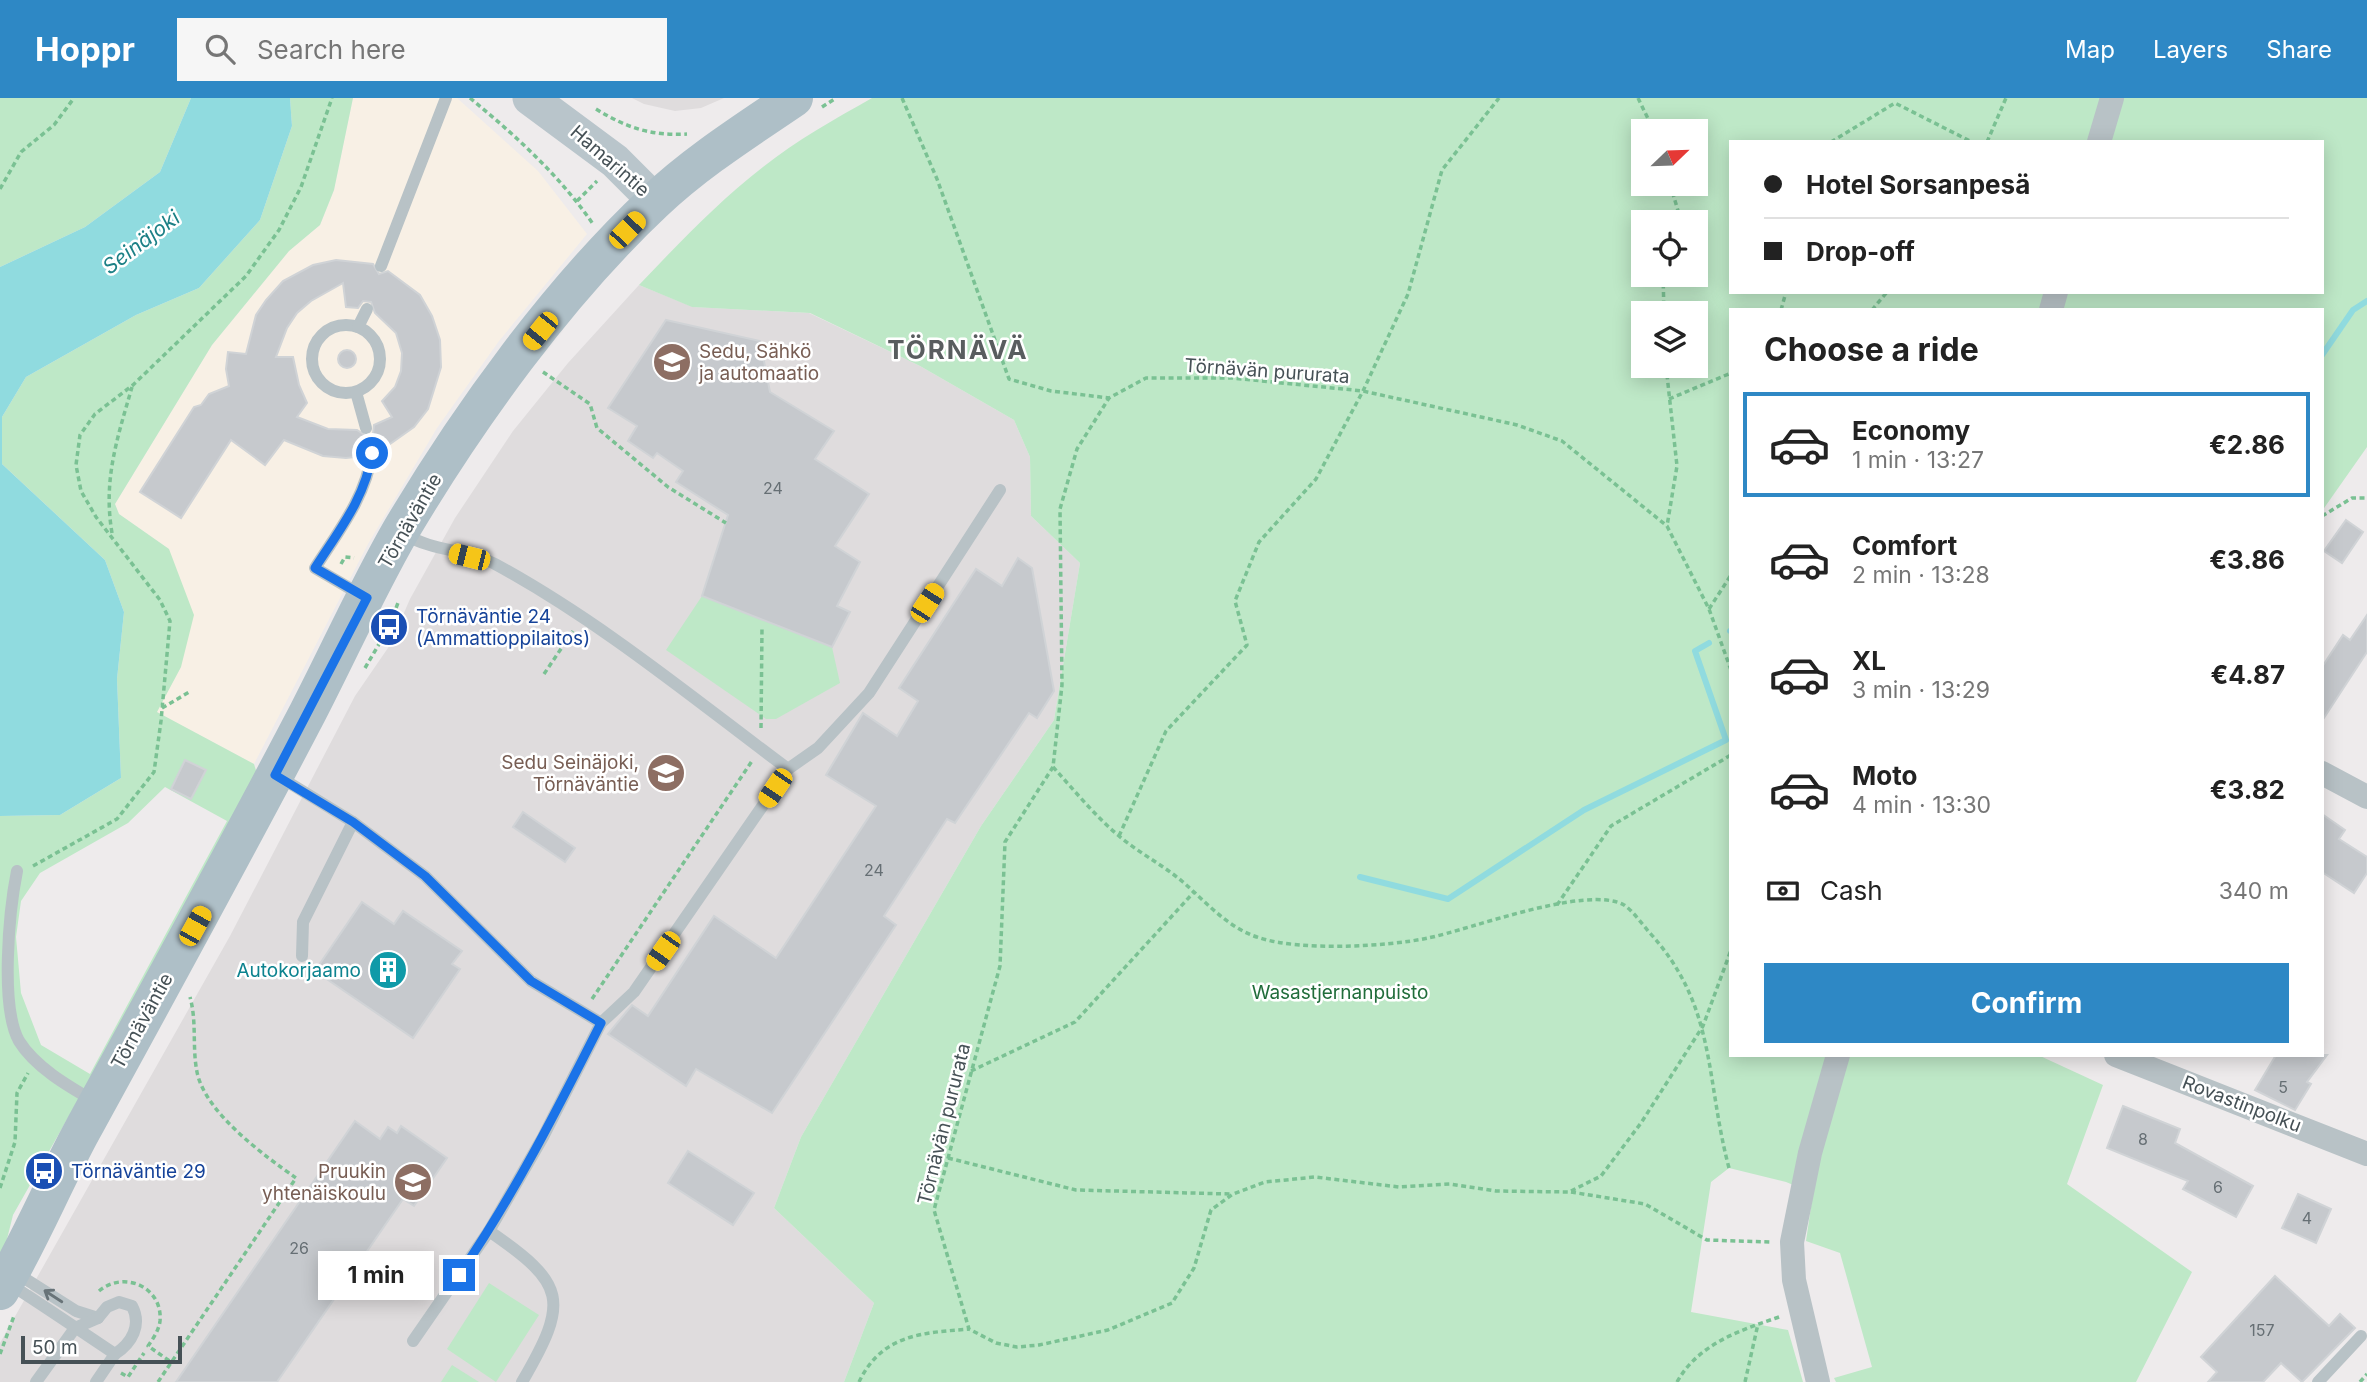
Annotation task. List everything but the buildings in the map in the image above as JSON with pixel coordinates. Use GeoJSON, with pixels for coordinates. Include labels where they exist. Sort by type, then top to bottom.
{"type":"FeatureCollection","features":[{"type":"Feature","properties":{"kind":"main road","name":"Hamarintie"},"geometry":{"type":"LineString","coordinates":[[530,98],[615,161],[655,201]]}},
{"type":"Feature","properties":{"kind":"main road","name":"Törnäväntie"},"geometry":{"type":"LineString","coordinates":[[5,1281],[97,1103],[275,775],[400,532],[495,386],[613,244],[655,201],[708,158],[794,98]]}},
{"type":"Feature","properties":{"kind":"street"},"geometry":{"type":"LineString","coordinates":[[2100,140],[2112,98]]}},
{"type":"Feature","properties":{"kind":"street"},"geometry":{"type":"LineString","coordinates":[[2324,774],[2367,797]]}},
{"type":"Feature","properties":{"kind":"street"},"geometry":{"type":"LineString","coordinates":[[1818,1382],[1794,1280],[1792,1242],[1810,1153],[1837,1057]]}},
{"type":"Feature","properties":{"kind":"street","name":"Rovastinpolku"},"geometry":{"type":"LineString","coordinates":[[2121,1057],[2367,1154]]}},
{"type":"Feature","properties":{"kind":"lane"},"geometry":{"type":"LineString","coordinates":[[381,267],[446,98]]}},
{"type":"Feature","properties":{"kind":"lane"},"geometry":{"type":"LineString","coordinates":[[358,327],[367,309]]}},
{"type":"Feature","properties":{"kind":"lane"},"geometry":{"type":"LineString","coordinates":[[335,326],[358,327],[376,342],[380,363],[376,377],[356,393],[332,391],[322,384],[311,362],[314,345],[324,332],[335,326]]}},
{"type":"Feature","properties":{"kind":"lane"},"geometry":{"type":"LineString","coordinates":[[356,393],[366,428]]}},
{"type":"Feature","properties":{"kind":"lane"},"geometry":{"type":"LineString","coordinates":[[367,598],[315,568],[360,497],[369,474],[372,453]]}},
{"type":"Feature","properties":{"kind":"lane"},"geometry":{"type":"LineString","coordinates":[[413,1341],[489,1231],[543,1137],[601,1023],[634,992],[788,769],[818,748],[869,694],[1000,490]]}},
{"type":"Feature","properties":{"kind":"lane"},"geometry":{"type":"LineString","coordinates":[[400,532],[424,546],[492,562],[582,618],[788,769]]}},
{"type":"Feature","properties":{"kind":"lane"},"geometry":{"type":"LineString","coordinates":[[275,775],[353,822],[425,876],[531,981],[601,1023]]}},
{"type":"Feature","properties":{"kind":"lane"},"geometry":{"type":"LineString","coordinates":[[302,956],[303,922],[353,822]]}},
{"type":"Feature","properties":{"kind":"lane"},"geometry":{"type":"LineString","coordinates":[[17,871],[8,942],[4,1015],[18,1041],[35,1060],[97,1103]]}},
{"type":"Feature","properties":{"kind":"lane"},"geometry":{"type":"LineString","coordinates":[[489,1231],[531,1260],[546,1278],[553,1297],[553,1319],[544,1344],[522,1382]]}},
{"type":"Feature","properties":{"kind":"lane"},"geometry":{"type":"LineString","coordinates":[[5,1281],[98,1318]]}},
{"type":"Feature","properties":{"kind":"lane"},"geometry":{"type":"LineString","coordinates":[[5,1281],[115,1354]]}},
{"type":"Feature","properties":{"kind":"lane"},"geometry":{"type":"LineString","coordinates":[[36,1382],[75,1328],[98,1318],[107,1307],[119,1302],[132,1306],[138,1317],[136,1329],[96,1382]]}},
{"type":"Feature","properties":{"kind":"lane"},"geometry":{"type":"LineString","coordinates":[[2318,1382],[2361,1336]]}},
{"type":"Feature","properties":{"kind":"path"},"geometry":{"type":"LineString","coordinates":[[0,189],[20,152],[54,125],[74,98]]}},
{"type":"Feature","properties":{"kind":"path"},"geometry":{"type":"LineString","coordinates":[[470,98],[534,156],[613,244]]}},
{"type":"Feature","properties":{"kind":"path"},"geometry":{"type":"LineString","coordinates":[[902,98],[937,179],[1009,379],[1051,391],[1109,398]]}},
{"type":"Feature","properties":{"kind":"path","name":"Törnävän pururata"},"geometry":{"type":"LineString","coordinates":[[1363,391],[1408,294],[1442,170],[1499,98]]}},
{"type":"Feature","properties":{"kind":"path"},"geometry":{"type":"LineString","coordinates":[[1638,98],[1648,119]]}},
{"type":"Feature","properties":{"kind":"path"},"geometry":{"type":"LineString","coordinates":[[1988,140],[2006,98]]}},
{"type":"Feature","properties":{"kind":"path"},"geometry":{"type":"LineString","coordinates":[[17,871],[40,863],[117,819],[154,772],[170,621],[160,600],[113,535],[96,517],[81,491],[76,465],[80,435],[95,414],[133,385],[246,276],[279,230],[301,187],[329,99]]}},
{"type":"Feature","properties":{"kind":"path"},"geometry":{"type":"LineString","coordinates":[[1834,140],[1895,103],[1968,140]]}},
{"type":"Feature","properties":{"kind":"path"},"geometry":{"type":"LineString","coordinates":[[586,104],[640,132],[661,136],[687,134],[698,128]]}},
{"type":"Feature","properties":{"kind":"path"},"geometry":{"type":"LineString","coordinates":[[1874,308],[1885,294]]}},
{"type":"Feature","properties":{"kind":"path"},"geometry":{"type":"LineString","coordinates":[[538,368],[590,404],[597,428],[668,487],[726,523]]}},
{"type":"Feature","properties":{"kind":"path"},"geometry":{"type":"LineString","coordinates":[[1669,399],[1729,374]]}},
{"type":"Feature","properties":{"kind":"path","name":"Törnävän pururata"},"geometry":{"type":"LineString","coordinates":[[969,1329],[934,1210],[1000,966],[1005,842],[1053,767],[1062,685],[1060,509],[1077,449],[1109,398],[1146,378],[1232,378],[1363,391],[1517,425],[1562,441],[1667,526],[1709,608],[1729,664]]}},
{"type":"Feature","properties":{"kind":"path"},"geometry":{"type":"LineString","coordinates":[[1667,378],[1676,466],[1667,526]]}},
{"type":"Feature","properties":{"kind":"path"},"geometry":{"type":"LineString","coordinates":[[113,535],[107,503],[111,464],[133,385]]}},
{"type":"Feature","properties":{"kind":"path"},"geometry":{"type":"LineString","coordinates":[[1119,836],[1166,731],[1247,646],[1235,601],[1259,542],[1316,479],[1363,391]]}},
{"type":"Feature","properties":{"kind":"path"},"geometry":{"type":"LineString","coordinates":[[2324,515],[2351,498],[2367,498]]}},
{"type":"Feature","properties":{"kind":"path"},"geometry":{"type":"LineString","coordinates":[[1709,608],[1729,578]]}},
{"type":"Feature","properties":{"kind":"path"},"geometry":{"type":"LineString","coordinates":[[544,674],[582,618]]}},
{"type":"Feature","properties":{"kind":"path"},"geometry":{"type":"LineString","coordinates":[[583,1013],[760,748],[762,627]]}},
{"type":"Feature","properties":{"kind":"path"},"geometry":{"type":"LineString","coordinates":[[162,708],[191,691]]}},
{"type":"Feature","properties":{"kind":"path"},"geometry":{"type":"LineString","coordinates":[[1557,905],[1611,826],[1729,756]]}},
{"type":"Feature","properties":{"kind":"path"},"geometry":{"type":"LineString","coordinates":[[1053,767],[1119,836],[1194,892],[1228,922],[1259,938],[1307,946],[1427,939],[1532,908],[1602,900],[1624,905],[1670,955],[1688,985],[1703,1026],[1729,1168]]}},
{"type":"Feature","properties":{"kind":"path"},"geometry":{"type":"LineString","coordinates":[[971,1071],[1075,1022],[1194,892]]}},
{"type":"Feature","properties":{"kind":"path"},"geometry":{"type":"LineString","coordinates":[[1569,1192],[1601,1176],[1641,1123],[1703,1026],[1729,955]]}},
{"type":"Feature","properties":{"kind":"path"},"geometry":{"type":"LineString","coordinates":[[158,1382],[296,1178],[240,1134],[215,1105],[198,1076],[194,1047],[195,1016],[187,988]]}},
{"type":"Feature","properties":{"kind":"path"},"geometry":{"type":"LineString","coordinates":[[0,1188],[15,1142],[17,1093],[35,1060]]}},
{"type":"Feature","properties":{"kind":"path"},"geometry":{"type":"LineString","coordinates":[[948,1158],[1076,1191],[1233,1194]]}},
{"type":"Feature","properties":{"kind":"path"},"geometry":{"type":"LineString","coordinates":[[859,1382],[882,1349],[922,1333],[969,1329],[996,1343],[1017,1347],[1039,1345],[1108,1330],[1172,1303],[1194,1268],[1211,1210],[1233,1194],[1265,1182],[1315,1177],[1399,1187],[1450,1184],[1496,1191],[1569,1192],[1645,1204],[1707,1240],[1792,1242]]}},
{"type":"Feature","properties":{"kind":"path"},"geometry":{"type":"LineString","coordinates":[[286,1194],[300,1202]]}},
{"type":"Feature","properties":{"kind":"path"},"geometry":{"type":"LineString","coordinates":[[1677,1382],[1703,1350],[1758,1324],[1745,1382]]}},
{"type":"Feature","properties":{"kind":"path"},"geometry":{"type":"LineString","coordinates":[[2360,1382],[2367,1374]]}},
{"type":"Feature","properties":{"kind":"path"},"geometry":{"type":"LineString","coordinates":[[128,1377],[132,1382]]}},
{"type":"Feature","properties":{"kind":"shaded area"},"geometry":{"type":"Polygon","coordinates":[[[353,98],[457,98],[538,171],[587,234],[499,341],[437,428],[368,544],[254,764],[156,712],[181,667],[169,549],[119,514],[115,504],[212,345],[289,251],[320,225],[334,190],[353,98]]]}},
{"type":"Feature","properties":{"kind":"shaded area"},"geometry":{"type":"Polygon","coordinates":[[[632,98],[724,98],[701,108],[675,111],[644,104],[632,98]]]}},
{"type":"Feature","properties":{"kind":"shaded area","name":"Sedu Seinäjoki, Törnäväntie"},"geometry":{"type":"Polygon","coordinates":[[[639,285],[693,307],[809,313],[920,366],[1014,420],[1030,457],[1031,516],[1080,563],[1054,720],[981,826],[801,1137],[774,1208],[874,1303],[844,1382],[0,1382],[0,1343],[230,936],[355,696],[390,645],[410,599],[455,518],[513,431],[568,363],[639,285]]]}},
{"type":"Feature","properties":{"kind":"green space"},"geometry":{"type":"Polygon","coordinates":[[[0,98],[191,98],[160,172],[85,227],[0,267],[0,98]]]}},
{"type":"Feature","properties":{"kind":"green space"},"geometry":{"type":"Polygon","coordinates":[[[290,98],[353,98],[334,190],[320,225],[289,251],[212,345],[115,504],[119,514],[169,549],[194,615],[181,667],[157,712],[254,764],[259,780],[13,1215],[6,1243],[0,1253],[0,816],[60,815],[121,778],[117,679],[124,612],[105,560],[1,463],[2,417],[26,377],[136,315],[199,288],[260,220],[292,126],[290,98]],[[165,787],[128,823],[40,873],[21,901],[16,937],[21,993],[41,1045],[90,1074],[227,821],[165,787]]]}},
{"type":"Feature","properties":{"kind":"green space","name":"Wasastjernanpuisto"},"geometry":{"type":"Polygon","coordinates":[[[872,98],[2367,98],[2367,447],[2324,508],[2324,308],[1729,308],[1729,1057],[2042,1057],[2103,1085],[2067,1184],[2192,1272],[2136,1382],[1836,1382],[1834,1378],[1872,1367],[1840,1253],[1806,1241],[1813,1193],[1786,1182],[1729,1168],[1711,1182],[1691,1312],[1788,1330],[1803,1382],[844,1382],[874,1303],[774,1208],[801,1137],[981,826],[1054,720],[1080,563],[1031,516],[1030,457],[1014,420],[920,366],[810,313],[692,307],[639,285],[730,194],[789,148],[872,98]]]}},
{"type":"Feature","properties":{"kind":"green space"},"geometry":{"type":"Polygon","coordinates":[[[702,596],[832,647],[840,683],[776,719],[766,719],[666,650],[702,596]]]}},
{"type":"Feature","properties":{"kind":"green space"},"geometry":{"type":"Polygon","coordinates":[[[489,1283],[539,1315],[496,1382],[447,1349],[489,1283]]]}},
{"type":"Feature","properties":{"kind":"green space"},"geometry":{"type":"Polygon","coordinates":[[[452,1365],[479,1382],[441,1382],[452,1365]]]}},
{"type":"Feature","properties":{"kind":"water","name":"Seinäjoki"},"geometry":{"type":"Polygon","coordinates":[[[191,98],[290,98],[292,126],[260,220],[199,288],[136,315],[26,377],[2,417],[2,464],[105,560],[124,612],[117,679],[121,778],[60,815],[0,816],[0,267],[85,227],[160,172],[191,98]]]}},
{"type":"Feature","properties":{"kind":"waterway"},"geometry":{"type":"LineString","coordinates":[[2324,352],[2353,310],[2367,301]]}},
{"type":"Feature","properties":{"kind":"waterway"},"geometry":{"type":"LineString","coordinates":[[1360,877],[1448,899],[1584,810],[1726,740],[1695,651],[1709,643]]}},
{"type":"Feature","properties":{"kind":"place","name":"Sedu, Sähkö ja automaatio"},"geometry":{"type":"Point","coordinates":[672,362]}},
{"type":"Feature","properties":{"kind":"place","name":"Törnäväntie 24 (Ammattioppilaitos)"},"geometry":{"type":"Point","coordinates":[389,627]}},
{"type":"Feature","properties":{"kind":"place","name":"Sedu Seinäjoki, Törnäväntie"},"geometry":{"type":"Point","coordinates":[666,773]}},
{"type":"Feature","properties":{"kind":"place","name":"Autokorjaamo"},"geometry":{"type":"Point","coordinates":[388,970]}},
{"type":"Feature","properties":{"kind":"place","name":"Törnäväntie 29"},"geometry":{"type":"Point","coordinates":[44,1171]}},
{"type":"Feature","properties":{"kind":"place","name":"Pruukin yhtenäiskoulu"},"geometry":{"type":"Point","coordinates":[413,1182]}},
{"type":"Feature","properties":{"kind":"district","name":"TÖRNÄVÄ"},"geometry":{"type":"Point","coordinates":[958,349]}},
{"type":"Feature","properties":{"kind":"route"},"geometry":{"type":"LineString","coordinates":[[372,453],[369,474],[360,497],[315,568],[367,598],[275,775],[353,822],[425,876],[531,981],[601,1023],[543,1137],[489,1231],[459,1275]]}}]}
